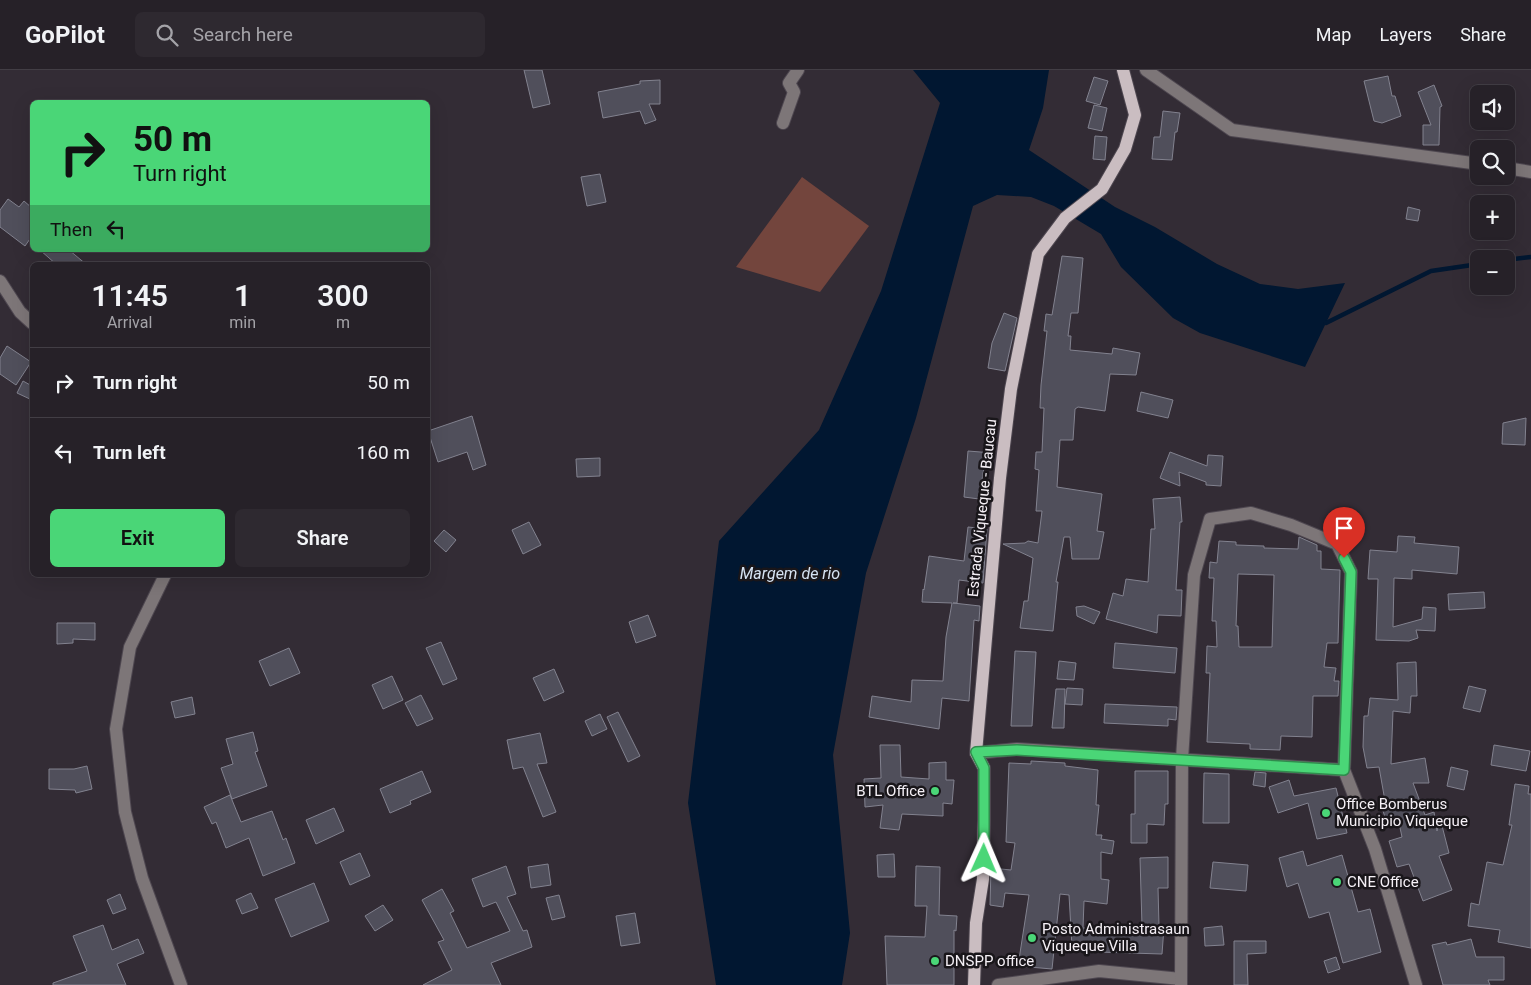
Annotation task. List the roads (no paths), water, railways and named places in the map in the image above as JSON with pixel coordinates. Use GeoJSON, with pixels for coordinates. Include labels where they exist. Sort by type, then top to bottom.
{"type":"FeatureCollection","features":[{"type":"Feature","properties":{"kind":"main road","name":"Estrada Viqueque - Baucau"},"geometry":{"type":"LineString","coordinates":[[974,985],[976,923],[983,879],[984,820],[984,768],[976,752],[1000,478],[1011,389],[1038,254],[1065,218],[1102,189],[1125,149],[1135,115],[1123,70]]}},
{"type":"Feature","properties":{"kind":"street"},"geometry":{"type":"LineString","coordinates":[[783,123],[794,92],[789,84],[798,70]]}},
{"type":"Feature","properties":{"kind":"street"},"geometry":{"type":"LineString","coordinates":[[1146,70],[1232,130],[1470,163]]}},
{"type":"Feature","properties":{"kind":"street"},"geometry":{"type":"LineString","coordinates":[[1515,169],[1531,172]]}},
{"type":"Feature","properties":{"kind":"street"},"geometry":{"type":"LineString","coordinates":[[0,281],[20,312],[30,321]]}},
{"type":"Feature","properties":{"kind":"street"},"geometry":{"type":"LineString","coordinates":[[998,985],[1099,972],[1181,982],[1182,759],[1194,575],[1210,519],[1251,514],[1291,525],[1338,544],[1351,572],[1344,770],[1375,849],[1416,985]]}},
{"type":"Feature","properties":{"kind":"street"},"geometry":{"type":"LineString","coordinates":[[164,577],[130,647],[116,729],[125,812],[142,878],[181,985]]}},
{"type":"Feature","properties":{"kind":"street"},"geometry":{"type":"LineString","coordinates":[[976,752],[1017,750],[1344,770]]}},
{"type":"Feature","properties":{"kind":"water","name":"Margem de rio"},"geometry":{"type":"Polygon","coordinates":[[[913,70],[1049,70],[1043,108],[1029,150],[1115,207],[1155,227],[1217,264],[1260,284],[1298,289],[1345,283],[1305,367],[1200,333],[1173,318],[1121,267],[1101,234],[1054,206],[1031,197],[997,195],[973,206],[916,418],[866,573],[833,755],[850,933],[842,985],[716,985],[688,803],[719,541],[819,430],[881,291],[940,103],[913,70]]]}},
{"type":"Feature","properties":{"kind":"waterway"},"geometry":{"type":"LineString","coordinates":[[1515,259],[1531,257]]}},
{"type":"Feature","properties":{"kind":"waterway"},"geometry":{"type":"LineString","coordinates":[[1326,323],[1431,271],[1470,265]]}},
{"type":"Feature","properties":{"kind":"place","name":"BTL Office"},"geometry":{"type":"Point","coordinates":[935,791]}},
{"type":"Feature","properties":{"kind":"place","name":"Office Bomberus Municipio Viqueque"},"geometry":{"type":"Point","coordinates":[1326,813]}},
{"type":"Feature","properties":{"kind":"place","name":"CNE Office"},"geometry":{"type":"Point","coordinates":[1337,882]}},
{"type":"Feature","properties":{"kind":"place","name":"Posto Administrasaun Viqueque Villa"},"geometry":{"type":"Point","coordinates":[1032,938]}},
{"type":"Feature","properties":{"kind":"place","name":"DNSPP office"},"geometry":{"type":"Point","coordinates":[935,961]}}]}
